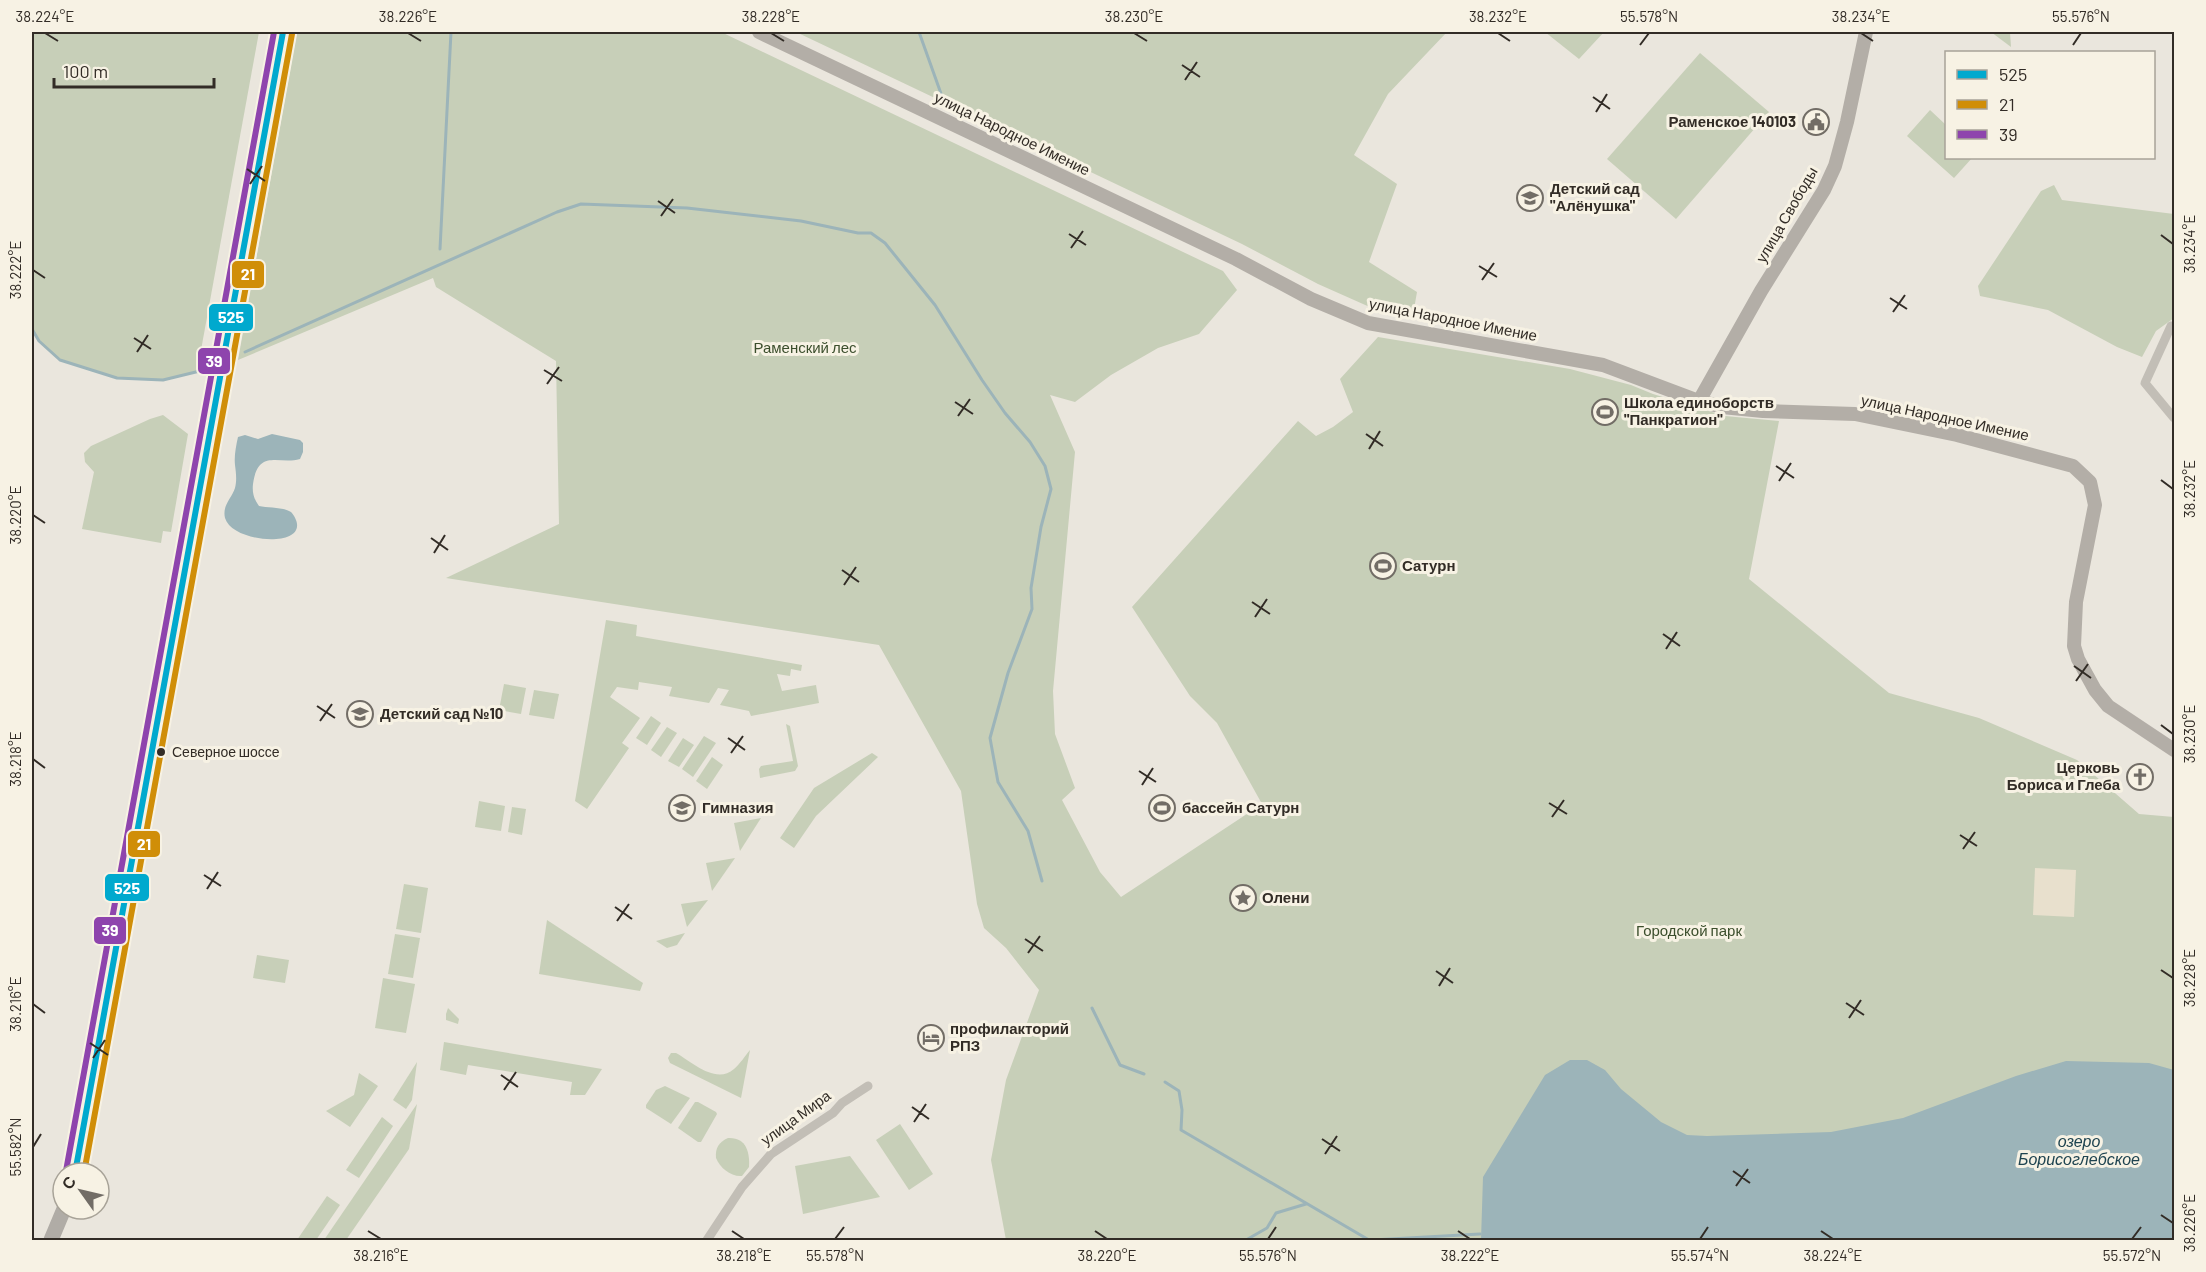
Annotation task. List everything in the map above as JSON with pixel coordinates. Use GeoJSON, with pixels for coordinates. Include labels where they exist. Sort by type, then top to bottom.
{"type":"FeatureCollection","features":[{"type":"Feature","properties":{"kind":"main road"},"geometry":{"type":"LineString","coordinates":[[77,1161],[283,32]]}},
{"type":"Feature","properties":{"kind":"main road"},"geometry":{"type":"LineString","coordinates":[[51,1240],[59,1221]]}},
{"type":"Feature","properties":{"kind":"street","name":"улица Народное Имение"},"geometry":{"type":"LineString","coordinates":[[759,32],[1236,259],[1311,299],[1368,323],[1603,365],[1722,408],[1855,414],[1947,433],[2073,466],[2090,482],[2095,505],[2076,603],[2074,646],[2084,671],[2108,706],[2175,750]]}},
{"type":"Feature","properties":{"kind":"street","name":"улица Свободы"},"geometry":{"type":"LineString","coordinates":[[1699,401],[1761,291],[1824,190],[1835,166],[1866,32]]}},
{"type":"Feature","properties":{"kind":"street"},"geometry":{"type":"LineString","coordinates":[[2175,327],[2171,326],[2145,383],[2175,418]]}},
{"type":"Feature","properties":{"kind":"street","name":"улица Мира"},"geometry":{"type":"LineString","coordinates":[[707,1240],[748,1180],[771,1154],[833,1113],[842,1103],[868,1086]]}},
{"type":"Feature","properties":{"kind":"green space"},"geometry":{"type":"Polygon","coordinates":[[[32,32],[259,32],[197,372],[163,380],[117,378],[60,360],[39,341],[32,329],[32,32]]]}},
{"type":"Feature","properties":{"kind":"green space"},"geometry":{"type":"Polygon","coordinates":[[[297,32],[721,32],[1223,271],[1237,290],[1199,334],[1158,348],[1111,375],[1075,402],[1050,395],[1075,452],[1053,691],[1055,734],[1075,788],[1062,800],[1100,872],[1121,897],[1262,804],[1217,723],[1190,696],[1132,607],[1298,421],[1316,436],[1353,412],[1340,379],[1378,337],[1570,369],[1631,385],[1725,416],[1779,421],[1749,579],[1889,693],[1979,718],[2077,760],[2139,814],[2174,817],[2174,1240],[1006,1240],[991,1160],[1006,1080],[1039,990],[1006,948],[984,928],[977,904],[961,791],[879,645],[446,578],[559,524],[556,361],[436,287],[433,278],[238,360],[297,32]]]}},
{"type":"Feature","properties":{"kind":"green space"},"geometry":{"type":"Polygon","coordinates":[[[796,32],[1447,32],[1388,94],[1354,155],[1397,184],[1369,262],[1417,292],[1414,309],[1408,314],[1372,308],[1318,284],[1242,244],[796,32]]]}},
{"type":"Feature","properties":{"kind":"green space"},"geometry":{"type":"Polygon","coordinates":[[[1545,32],[1604,32],[1579,59],[1545,32]]]}},
{"type":"Feature","properties":{"kind":"green space"},"geometry":{"type":"Polygon","coordinates":[[[1991,32],[2010,32],[2011,47],[1991,32]]]}},
{"type":"Feature","properties":{"kind":"green space"},"geometry":{"type":"Polygon","coordinates":[[[1700,53],[1769,112],[1676,219],[1607,159],[1700,53]]]}},
{"type":"Feature","properties":{"kind":"green space"},"geometry":{"type":"Polygon","coordinates":[[[1930,110],[1945,124],[1945,159],[1971,159],[1954,178],[1907,136],[1930,110]]]}},
{"type":"Feature","properties":{"kind":"green space"},"geometry":{"type":"Polygon","coordinates":[[[2054,185],[2062,200],[2174,214],[2174,318],[2156,331],[2142,357],[2117,347],[2048,310],[1980,296],[1978,286],[2041,191],[2054,185]]]}},
{"type":"Feature","properties":{"kind":"green space"},"geometry":{"type":"Polygon","coordinates":[[[163,415],[188,434],[171,532],[163,531],[161,543],[82,529],[94,472],[85,462],[84,453],[91,446],[163,415]]]}},
{"type":"Feature","properties":{"kind":"green space"},"geometry":{"type":"Polygon","coordinates":[[[606,620],[637,625],[636,636],[802,665],[801,671],[791,669],[790,676],[777,674],[782,691],[816,685],[819,703],[751,716],[749,711],[720,705],[729,690],[718,688],[709,703],[669,696],[672,687],[639,682],[638,690],[617,687],[610,697],[640,718],[622,743],[629,748],[587,809],[575,801],[606,620]]]}},
{"type":"Feature","properties":{"kind":"green space"},"geometry":{"type":"Polygon","coordinates":[[[504,684],[526,688],[521,714],[499,710],[504,684]]]}},
{"type":"Feature","properties":{"kind":"green space"},"geometry":{"type":"Polygon","coordinates":[[[534,690],[559,694],[554,719],[529,715],[534,690]]]}},
{"type":"Feature","properties":{"kind":"green space"},"geometry":{"type":"Polygon","coordinates":[[[651,716],[661,723],[647,745],[636,738],[651,716]]]}},
{"type":"Feature","properties":{"kind":"green space"},"geometry":{"type":"Polygon","coordinates":[[[786,724],[790,726],[798,766],[795,771],[760,778],[761,766],[793,761],[786,724]]]}},
{"type":"Feature","properties":{"kind":"green space"},"geometry":{"type":"Polygon","coordinates":[[[667,727],[677,733],[661,757],[651,750],[667,727]]]}},
{"type":"Feature","properties":{"kind":"green space"},"geometry":{"type":"Polygon","coordinates":[[[704,736],[716,743],[693,777],[682,769],[704,736]]]}},
{"type":"Feature","properties":{"kind":"green space"},"geometry":{"type":"Polygon","coordinates":[[[683,738],[694,745],[679,767],[668,761],[683,738]]]}},
{"type":"Feature","properties":{"kind":"green space"},"geometry":{"type":"Polygon","coordinates":[[[872,753],[878,757],[816,816],[794,848],[780,838],[814,788],[872,753]]]}},
{"type":"Feature","properties":{"kind":"green space"},"geometry":{"type":"Polygon","coordinates":[[[712,757],[723,765],[707,789],[696,781],[712,757]]]}},
{"type":"Feature","properties":{"kind":"green space"},"geometry":{"type":"Polygon","coordinates":[[[479,801],[505,806],[501,831],[475,827],[479,801]]]}},
{"type":"Feature","properties":{"kind":"green space"},"geometry":{"type":"Polygon","coordinates":[[[512,807],[526,809],[522,835],[508,832],[512,807]]]}},
{"type":"Feature","properties":{"kind":"green space"},"geometry":{"type":"Polygon","coordinates":[[[761,818],[740,851],[734,823],[761,818]]]}},
{"type":"Feature","properties":{"kind":"green space"},"geometry":{"type":"Polygon","coordinates":[[[735,858],[712,891],[706,863],[735,858]]]}},
{"type":"Feature","properties":{"kind":"green space"},"geometry":{"type":"Polygon","coordinates":[[[404,884],[428,888],[421,933],[396,929],[404,884]]]}},
{"type":"Feature","properties":{"kind":"green space"},"geometry":{"type":"Polygon","coordinates":[[[708,900],[687,927],[681,904],[708,900]]]}},
{"type":"Feature","properties":{"kind":"green space"},"geometry":{"type":"Polygon","coordinates":[[[547,920],[643,983],[640,991],[539,974],[547,920]]]}},
{"type":"Feature","properties":{"kind":"green space"},"geometry":{"type":"Polygon","coordinates":[[[685,933],[677,945],[667,948],[656,941],[685,933]]]}},
{"type":"Feature","properties":{"kind":"green space"},"geometry":{"type":"Polygon","coordinates":[[[395,934],[420,938],[413,978],[388,974],[395,934]]]}},
{"type":"Feature","properties":{"kind":"green space"},"geometry":{"type":"Polygon","coordinates":[[[257,955],[289,960],[285,983],[253,978],[257,955]]]}},
{"type":"Feature","properties":{"kind":"green space"},"geometry":{"type":"Polygon","coordinates":[[[383,978],[415,984],[406,1033],[375,1028],[383,978]]]}},
{"type":"Feature","properties":{"kind":"green space"},"geometry":{"type":"Polygon","coordinates":[[[448,1008],[459,1019],[458,1024],[446,1020],[448,1008]]]}},
{"type":"Feature","properties":{"kind":"green space"},"geometry":{"type":"Polygon","coordinates":[[[444,1042],[602,1069],[585,1095],[570,1095],[572,1082],[468,1065],[466,1075],[440,1070],[444,1042]]]}},
{"type":"Feature","properties":{"kind":"green space"},"geometry":{"type":"Polygon","coordinates":[[[750,1050],[741,1098],[670,1063],[668,1058],[671,1053],[676,1053],[704,1070],[720,1075],[734,1069],[750,1050]]]}},
{"type":"Feature","properties":{"kind":"green space"},"geometry":{"type":"Polygon","coordinates":[[[417,1062],[412,1100],[406,1109],[393,1100],[417,1062]]]}},
{"type":"Feature","properties":{"kind":"green space"},"geometry":{"type":"Polygon","coordinates":[[[359,1073],[378,1086],[350,1127],[326,1111],[354,1095],[359,1073]]]}},
{"type":"Feature","properties":{"kind":"green space"},"geometry":{"type":"Polygon","coordinates":[[[665,1086],[690,1098],[671,1124],[646,1108],[656,1090],[665,1086]]]}},
{"type":"Feature","properties":{"kind":"green space"},"geometry":{"type":"Polygon","coordinates":[[[695,1102],[717,1114],[701,1142],[678,1128],[695,1102]]]}},
{"type":"Feature","properties":{"kind":"green space"},"geometry":{"type":"Polygon","coordinates":[[[417,1104],[409,1149],[346,1240],[324,1240],[417,1104]]]}},
{"type":"Feature","properties":{"kind":"green space"},"geometry":{"type":"Polygon","coordinates":[[[382,1117],[393,1126],[359,1178],[346,1170],[382,1117]]]}},
{"type":"Feature","properties":{"kind":"green space"},"geometry":{"type":"Polygon","coordinates":[[[900,1124],[933,1174],[909,1190],[876,1140],[900,1124]]]}},
{"type":"Feature","properties":{"kind":"green space"},"geometry":{"type":"Polygon","coordinates":[[[728,1138],[739,1140],[748,1151],[749,1167],[742,1176],[726,1171],[716,1158],[718,1146],[728,1138]]]}},
{"type":"Feature","properties":{"kind":"green space"},"geometry":{"type":"Polygon","coordinates":[[[850,1156],[880,1197],[803,1214],[795,1166],[850,1156]]]}},
{"type":"Feature","properties":{"kind":"green space"},"geometry":{"type":"Polygon","coordinates":[[[327,1196],[340,1205],[316,1240],[297,1240],[327,1196]]]}},
{"type":"Feature","properties":{"kind":"shaded area"},"geometry":{"type":"Polygon","coordinates":[[[2035,868],[2076,870],[2074,917],[2033,915],[2035,868]]]}},
{"type":"Feature","properties":{"kind":"water"},"geometry":{"type":"Polygon","coordinates":[[[272,434],[300,440],[303,443],[303,452],[300,459],[265,462],[256,473],[253,490],[259,506],[288,510],[297,523],[295,532],[288,537],[265,539],[252,537],[230,526],[224,513],[236,485],[235,458],[238,437],[245,435],[258,439],[272,434]]]}},
{"type":"Feature","properties":{"kind":"water","name":"озеро Борисоглебское"},"geometry":{"type":"Polygon","coordinates":[[[1570,1060],[1587,1060],[1605,1070],[1621,1089],[1661,1122],[1687,1135],[1707,1136],[1831,1132],[1903,1118],[2016,1076],[2066,1061],[2149,1063],[2174,1070],[2174,1240],[1481,1240],[1483,1177],[1545,1075],[1570,1060]]]}},
{"type":"Feature","properties":{"kind":"waterway"},"geometry":{"type":"LineString","coordinates":[[440,249],[451,32]]}},
{"type":"Feature","properties":{"kind":"waterway"},"geometry":{"type":"LineString","coordinates":[[919,32],[944,102]]}},
{"type":"Feature","properties":{"kind":"waterway"},"geometry":{"type":"LineString","coordinates":[[245,352],[557,212],[581,204],[687,208],[801,221],[858,233],[871,233],[885,243],[935,305],[982,380],[1005,413],[1030,442],[1045,466],[1051,489],[1041,527],[1031,588],[1032,609],[1008,673],[990,738],[998,782],[1028,831],[1042,881]]}},
{"type":"Feature","properties":{"kind":"waterway"},"geometry":{"type":"LineString","coordinates":[[32,329],[39,341],[60,360],[117,378],[163,380],[204,370]]}},
{"type":"Feature","properties":{"kind":"waterway"},"geometry":{"type":"LineString","coordinates":[[1092,1008],[1120,1065],[1144,1074]]}},
{"type":"Feature","properties":{"kind":"waterway"},"geometry":{"type":"LineString","coordinates":[[1165,1082],[1179,1091],[1182,1110],[1181,1130],[1369,1240]]}},
{"type":"Feature","properties":{"kind":"waterway"},"geometry":{"type":"LineString","coordinates":[[1246,1240],[1267,1228],[1276,1213],[1306,1204]]}},
{"type":"Feature","properties":{"kind":"waterway"},"geometry":{"type":"LineString","coordinates":[[1372,1240],[1480,1234]]}},
{"type":"Feature","properties":{"kind":"transit line","name":"39"},"geometry":{"type":"LineString","coordinates":[[68,1161],[274,32]]}},
{"type":"Feature","properties":{"kind":"transit line","name":"525"},"geometry":{"type":"LineString","coordinates":[[77,1161],[283,32]]}},
{"type":"Feature","properties":{"kind":"transit line","name":"21"},"geometry":{"type":"LineString","coordinates":[[86,1161],[292,34]]}},
{"type":"Feature","properties":{"kind":"place","name":"Раменское 140103"},"geometry":{"type":"Point","coordinates":[1816,122]}},
{"type":"Feature","properties":{"kind":"place","name":"Детский сад \"Алёнушка\""},"geometry":{"type":"Point","coordinates":[1530,198]}},
{"type":"Feature","properties":{"kind":"place","name":"Школа единоборств \"Панкратион\""},"geometry":{"type":"Point","coordinates":[1605,412]}},
{"type":"Feature","properties":{"kind":"place","name":"Сатурн"},"geometry":{"type":"Point","coordinates":[1383,566]}},
{"type":"Feature","properties":{"kind":"place","name":"Детский сад №10"},"geometry":{"type":"Point","coordinates":[360,714]}},
{"type":"Feature","properties":{"kind":"place","name":"Северное шоссе"},"geometry":{"type":"Point","coordinates":[161,752]}},
{"type":"Feature","properties":{"kind":"place","name":"Церковь Бориса и Глеба"},"geometry":{"type":"Point","coordinates":[2140,777]}},
{"type":"Feature","properties":{"kind":"place","name":"Гимназия"},"geometry":{"type":"Point","coordinates":[682,808]}},
{"type":"Feature","properties":{"kind":"place","name":"бассейн Сатурн"},"geometry":{"type":"Point","coordinates":[1162,808]}},
{"type":"Feature","properties":{"kind":"place","name":"Олени"},"geometry":{"type":"Point","coordinates":[1243,898]}},
{"type":"Feature","properties":{"kind":"place","name":"профилакторий РПЗ"},"geometry":{"type":"Point","coordinates":[931,1038]}},
{"type":"Feature","properties":{"kind":"park label","name":"Раменский лес"},"geometry":{"type":"Point","coordinates":[805,348]}},
{"type":"Feature","properties":{"kind":"park label","name":"Городской парк"},"geometry":{"type":"Point","coordinates":[1689,931]}}]}
